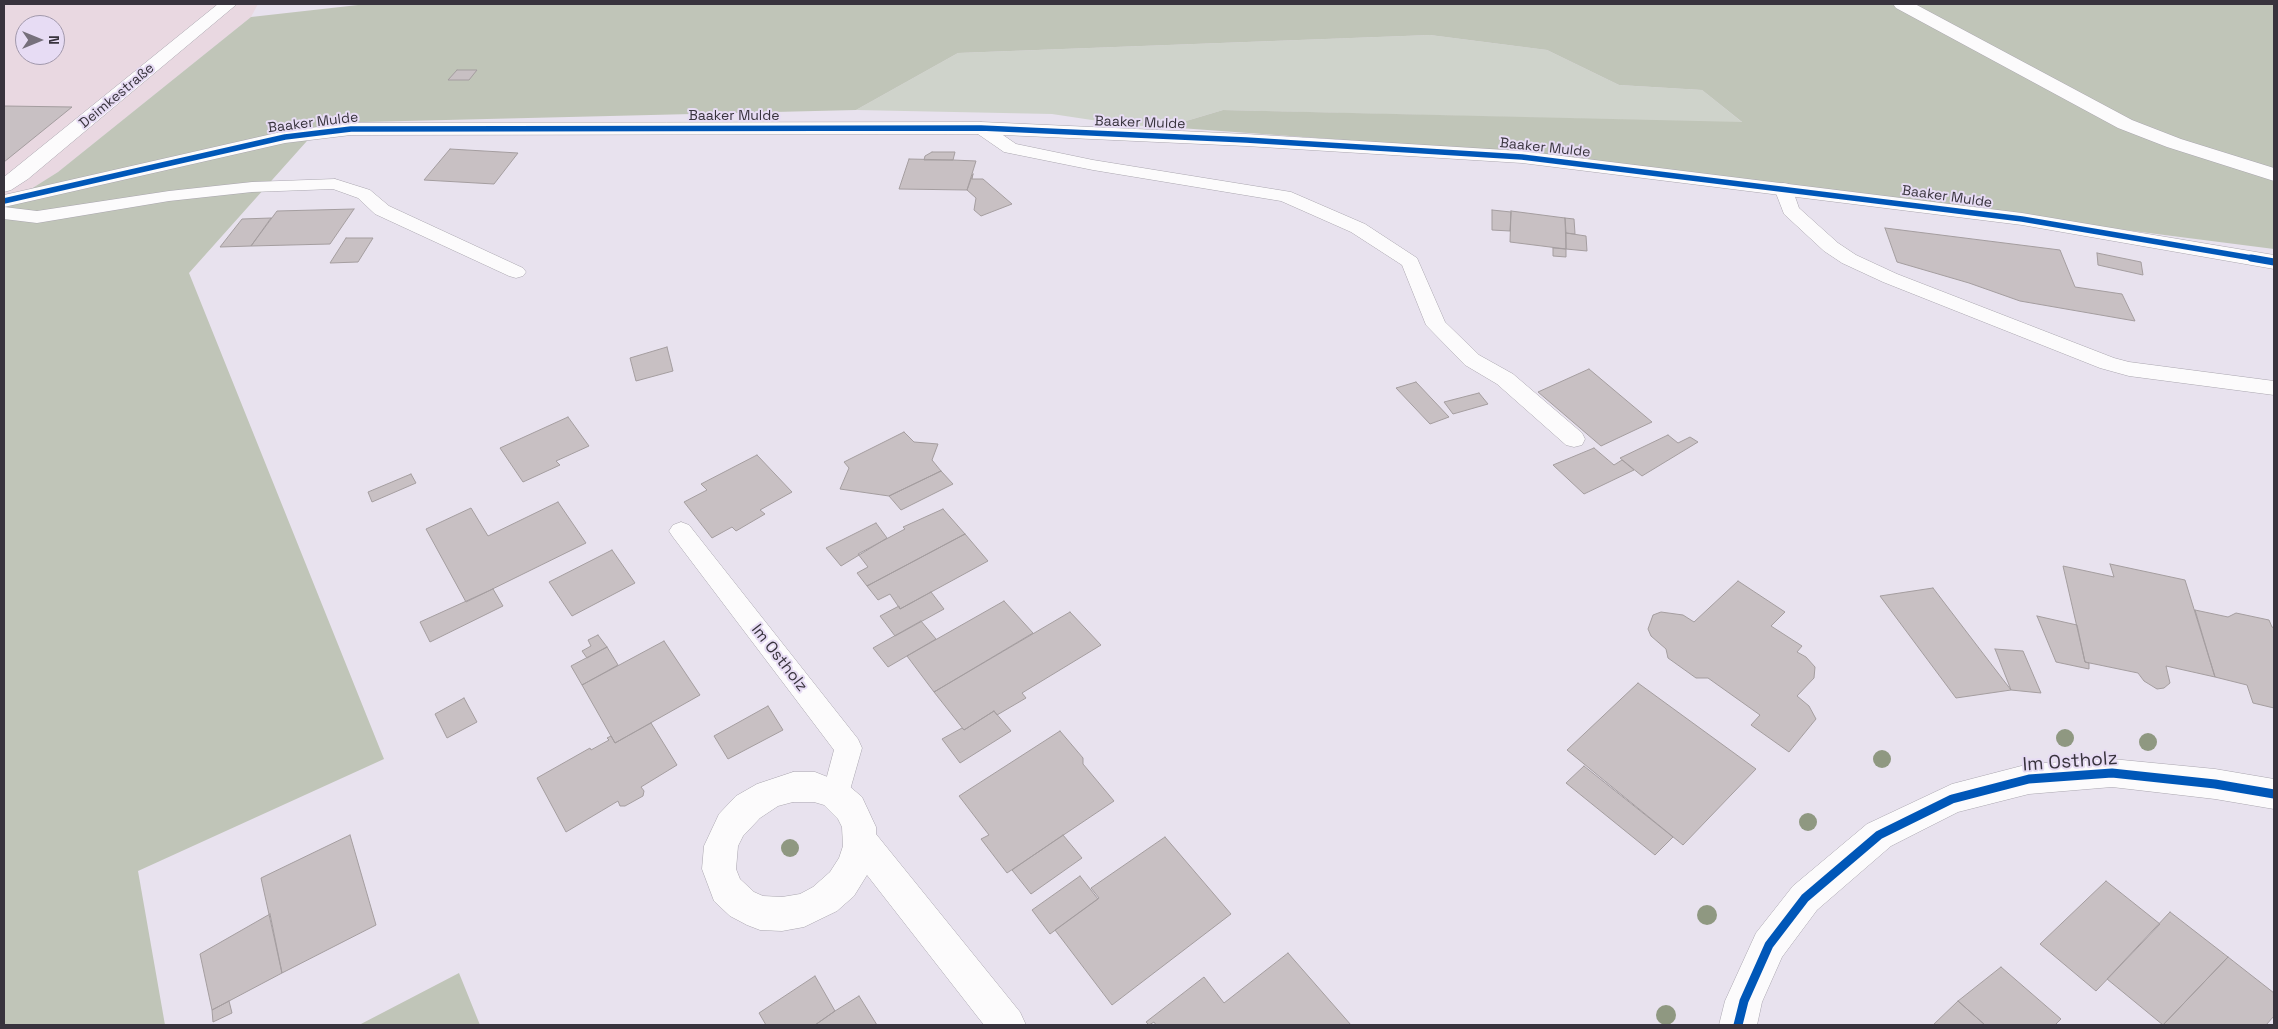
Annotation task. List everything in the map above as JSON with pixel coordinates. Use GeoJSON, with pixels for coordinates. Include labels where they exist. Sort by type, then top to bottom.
{"type":"FeatureCollection","features":[{"type":"Feature","properties":{"kind":"street","name":"Deimkestraße"},"geometry":{"type":"LineString","coordinates":[[4,186],[28,169],[228,4]]}},
{"type":"Feature","properties":{"kind":"street"},"geometry":{"type":"LineString","coordinates":[[1902,4],[2124,124],[2174,143],[2274,175]]}},
{"type":"Feature","properties":{"kind":"street","name":"Baaker Mulde"},"geometry":{"type":"LineString","coordinates":[[4,201],[285,137],[351,129],[981,128],[1246,140],[1522,157],[2022,219],[2274,262]]}},
{"type":"Feature","properties":{"kind":"street","name":"Im Ostholz"},"geometry":{"type":"LineString","coordinates":[[1738,1025],[1744,1001],[1769,945],[1805,898],[1879,835],[1952,799],[2029,779],[2112,773],[2215,784],[2274,794]]}},
{"type":"Feature","properties":{"kind":"street"},"geometry":{"type":"LineString","coordinates":[[793,787],[815,788],[836,795],[850,808],[860,827],[860,840],[854,865],[842,884],[825,899],[804,910],[782,914],[760,913],[742,904],[726,889],[720,869],[721,846],[731,826],[748,807],[769,794],[793,787]]}},
{"type":"Feature","properties":{"kind":"street"},"geometry":{"type":"LineString","coordinates":[[860,840],[1007,1025]]}},
{"type":"Feature","properties":{"kind":"lane"},"geometry":{"type":"LineString","coordinates":[[981,128],[1010,148],[1093,165],[1285,196],[1358,228],[1410,262],[1436,325],[1472,360],[1505,379],[1574,439]]}},
{"type":"Feature","properties":{"kind":"lane"},"geometry":{"type":"LineString","coordinates":[[4,213],[37,217],[170,196],[252,187],[335,184],[364,194],[382,210],[516,272]]}},
{"type":"Feature","properties":{"kind":"lane"},"geometry":{"type":"LineString","coordinates":[[1783,188],[1791,210],[1831,247],[1849,259],[1890,278],[2107,363],[2129,369],[2274,388]]}},
{"type":"Feature","properties":{"kind":"lane","name":"Im Ostholz"},"geometry":{"type":"LineString","coordinates":[[681,531],[848,748],[836,795]]}},
{"type":"Feature","properties":{"kind":"shaded area"},"geometry":{"type":"Polygon","coordinates":[[[4,4],[258,4],[251,17],[58,172],[4,206],[4,4]]]}},
{"type":"Feature","properties":{"kind":"shaded area"},"geometry":{"type":"Polygon","coordinates":[[[367,4],[2274,4],[2274,249],[1523,153],[1166,127],[1223,110],[1742,122],[1702,90],[1619,85],[1547,50],[1430,35],[958,53],[856,110],[323,123],[189,273],[384,759],[138,871],[165,1025],[4,1025],[4,206],[58,172],[251,17],[367,4]]]}},
{"type":"Feature","properties":{"kind":"shaded area"},"geometry":{"type":"Polygon","coordinates":[[[1430,35],[1547,50],[1619,85],[1702,90],[1743,123],[1223,110],[1166,127],[1125,125],[1052,114],[856,110],[958,53],[1430,35]]]}},
{"type":"Feature","properties":{"kind":"shaded area"},"geometry":{"type":"Polygon","coordinates":[[[459,973],[480,1025],[359,1025],[459,973]]]}},
{"type":"Feature","properties":{"kind":"building"},"geometry":{"type":"Polygon","coordinates":[[[457,70],[477,70],[469,80],[448,80],[457,70]]]}},
{"type":"Feature","properties":{"kind":"building"},"geometry":{"type":"Polygon","coordinates":[[[4,106],[72,107],[4,162],[4,106]]]}},
{"type":"Feature","properties":{"kind":"building"},"geometry":{"type":"Polygon","coordinates":[[[450,149],[518,153],[494,184],[424,180],[450,149]]]}},
{"type":"Feature","properties":{"kind":"building"},"geometry":{"type":"Polygon","coordinates":[[[932,152],[955,152],[953,160],[924,160],[925,156],[932,152]]]}},
{"type":"Feature","properties":{"kind":"building"},"geometry":{"type":"Polygon","coordinates":[[[909,159],[976,161],[967,190],[899,189],[909,159]]]}},
{"type":"Feature","properties":{"kind":"building"},"geometry":{"type":"Polygon","coordinates":[[[973,174],[972,179],[983,179],[1012,204],[981,216],[974,210],[976,198],[967,190],[973,174]]]}},
{"type":"Feature","properties":{"kind":"building"},"geometry":{"type":"Polygon","coordinates":[[[354,209],[330,244],[251,246],[277,211],[354,209]]]}},
{"type":"Feature","properties":{"kind":"building"},"geometry":{"type":"Polygon","coordinates":[[[1492,210],[1511,212],[1510,231],[1492,230],[1492,210]]]}},
{"type":"Feature","properties":{"kind":"building"},"geometry":{"type":"Polygon","coordinates":[[[1511,211],[1565,218],[1566,249],[1510,242],[1511,211]]]}},
{"type":"Feature","properties":{"kind":"building"},"geometry":{"type":"Polygon","coordinates":[[[271,218],[251,246],[220,247],[242,219],[271,218]]]}},
{"type":"Feature","properties":{"kind":"building"},"geometry":{"type":"Polygon","coordinates":[[[1565,218],[1574,219],[1575,234],[1566,233],[1565,218]]]}},
{"type":"Feature","properties":{"kind":"building"},"geometry":{"type":"Polygon","coordinates":[[[1885,228],[2060,250],[2075,287],[2122,294],[2135,321],[2020,301],[1969,283],[1897,262],[1885,228]]]}},
{"type":"Feature","properties":{"kind":"building"},"geometry":{"type":"Polygon","coordinates":[[[1566,233],[1586,236],[1587,251],[1566,249],[1566,233]]]}},
{"type":"Feature","properties":{"kind":"building"},"geometry":{"type":"Polygon","coordinates":[[[346,238],[373,238],[358,262],[330,263],[346,238]]]}},
{"type":"Feature","properties":{"kind":"building"},"geometry":{"type":"Polygon","coordinates":[[[1553,248],[1566,249],[1566,257],[1553,256],[1553,248]]]}},
{"type":"Feature","properties":{"kind":"building"},"geometry":{"type":"Polygon","coordinates":[[[2097,253],[2141,262],[2143,275],[2098,265],[2097,253]]]}},
{"type":"Feature","properties":{"kind":"building"},"geometry":{"type":"Polygon","coordinates":[[[667,347],[673,371],[636,381],[630,358],[667,347]]]}},
{"type":"Feature","properties":{"kind":"building"},"geometry":{"type":"Polygon","coordinates":[[[1589,369],[1652,422],[1601,446],[1538,392],[1589,369]]]}},
{"type":"Feature","properties":{"kind":"building"},"geometry":{"type":"Polygon","coordinates":[[[1416,382],[1449,417],[1430,424],[1396,388],[1416,382]]]}},
{"type":"Feature","properties":{"kind":"building"},"geometry":{"type":"Polygon","coordinates":[[[1479,393],[1488,404],[1453,414],[1444,402],[1479,393]]]}},
{"type":"Feature","properties":{"kind":"building"},"geometry":{"type":"Polygon","coordinates":[[[568,417],[589,446],[556,461],[560,465],[523,482],[500,448],[568,417]]]}},
{"type":"Feature","properties":{"kind":"building"},"geometry":{"type":"Polygon","coordinates":[[[904,432],[914,442],[938,444],[932,460],[941,471],[889,496],[840,489],[849,468],[844,462],[904,432]]]}},
{"type":"Feature","properties":{"kind":"building"},"geometry":{"type":"Polygon","coordinates":[[[1668,435],[1678,443],[1690,437],[1698,442],[1642,476],[1620,458],[1668,435]]]}},
{"type":"Feature","properties":{"kind":"building"},"geometry":{"type":"Polygon","coordinates":[[[1594,448],[1614,465],[1622,460],[1634,470],[1584,494],[1553,465],[1594,448]]]}},
{"type":"Feature","properties":{"kind":"building"},"geometry":{"type":"Polygon","coordinates":[[[757,455],[792,492],[760,510],[765,514],[736,531],[732,527],[712,538],[684,502],[707,490],[701,484],[757,455]]]}},
{"type":"Feature","properties":{"kind":"building"},"geometry":{"type":"Polygon","coordinates":[[[941,471],[953,484],[901,510],[889,496],[941,471]]]}},
{"type":"Feature","properties":{"kind":"building"},"geometry":{"type":"Polygon","coordinates":[[[411,474],[416,483],[372,502],[368,492],[411,474]]]}},
{"type":"Feature","properties":{"kind":"building"},"geometry":{"type":"Polygon","coordinates":[[[558,502],[586,543],[466,602],[426,529],[471,508],[488,536],[558,502]]]}},
{"type":"Feature","properties":{"kind":"building"},"geometry":{"type":"Polygon","coordinates":[[[943,509],[965,534],[867,586],[857,573],[868,567],[858,554],[905,529],[903,527],[943,509]]]}},
{"type":"Feature","properties":{"kind":"building"},"geometry":{"type":"Polygon","coordinates":[[[876,523],[887,538],[841,566],[826,548],[876,523]]]}},
{"type":"Feature","properties":{"kind":"building"},"geometry":{"type":"Polygon","coordinates":[[[965,534],[988,561],[900,609],[890,594],[878,600],[867,586],[965,534]]]}},
{"type":"Feature","properties":{"kind":"building"},"geometry":{"type":"Polygon","coordinates":[[[612,550],[635,583],[572,616],[549,582],[612,550]]]}},
{"type":"Feature","properties":{"kind":"building"},"geometry":{"type":"Polygon","coordinates":[[[2110,564],[2185,580],[2215,677],[2166,666],[2170,683],[2164,688],[2157,689],[2144,681],[2138,673],[2085,662],[2063,566],[2114,577],[2110,564]]]}},
{"type":"Feature","properties":{"kind":"building"},"geometry":{"type":"Polygon","coordinates":[[[1738,581],[1785,612],[1771,626],[1802,646],[1797,652],[1806,657],[1815,667],[1814,678],[1797,696],[1809,706],[1816,719],[1789,752],[1751,725],[1760,715],[1708,678],[1696,678],[1668,658],[1666,649],[1651,636],[1648,629],[1653,615],[1661,612],[1683,615],[1694,622],[1738,581]]]}},
{"type":"Feature","properties":{"kind":"building"},"geometry":{"type":"Polygon","coordinates":[[[1933,588],[2011,690],[1956,698],[1880,596],[1933,588]]]}},
{"type":"Feature","properties":{"kind":"building"},"geometry":{"type":"Polygon","coordinates":[[[493,589],[503,606],[430,642],[420,622],[493,589]]]}},
{"type":"Feature","properties":{"kind":"building"},"geometry":{"type":"Polygon","coordinates":[[[931,592],[944,609],[895,636],[880,616],[899,606],[900,609],[931,592]]]}},
{"type":"Feature","properties":{"kind":"building"},"geometry":{"type":"Polygon","coordinates":[[[1004,601],[1033,633],[934,692],[907,656],[1004,601]]]}},
{"type":"Feature","properties":{"kind":"building"},"geometry":{"type":"Polygon","coordinates":[[[2195,610],[2228,617],[2236,613],[2269,620],[2274,628],[2274,708],[2253,703],[2247,685],[2215,677],[2195,610]]]}},
{"type":"Feature","properties":{"kind":"building"},"geometry":{"type":"Polygon","coordinates":[[[1070,612],[1101,645],[1022,693],[1026,698],[997,715],[994,711],[964,730],[934,692],[1070,612]]]}},
{"type":"Feature","properties":{"kind":"building"},"geometry":{"type":"Polygon","coordinates":[[[2037,616],[2077,625],[2085,662],[2089,663],[2089,669],[2056,662],[2037,616]]]}},
{"type":"Feature","properties":{"kind":"building"},"geometry":{"type":"Polygon","coordinates":[[[921,621],[936,639],[888,667],[873,648],[921,621]]]}},
{"type":"Feature","properties":{"kind":"building"},"geometry":{"type":"Polygon","coordinates":[[[598,635],[607,647],[587,658],[582,651],[591,646],[588,640],[598,635]]]}},
{"type":"Feature","properties":{"kind":"building"},"geometry":{"type":"Polygon","coordinates":[[[664,641],[700,695],[615,743],[582,685],[664,641]]]}},
{"type":"Feature","properties":{"kind":"building"},"geometry":{"type":"Polygon","coordinates":[[[607,647],[618,665],[582,685],[571,666],[607,647]]]}},
{"type":"Feature","properties":{"kind":"building"},"geometry":{"type":"Polygon","coordinates":[[[1995,649],[2023,651],[2041,693],[2011,690],[1995,649]]]}},
{"type":"Feature","properties":{"kind":"building"},"geometry":{"type":"Polygon","coordinates":[[[1638,683],[1756,769],[1683,845],[1567,750],[1638,683]]]}},
{"type":"Feature","properties":{"kind":"building"},"geometry":{"type":"Polygon","coordinates":[[[464,698],[477,722],[447,738],[435,714],[464,698]]]}},
{"type":"Feature","properties":{"kind":"building"},"geometry":{"type":"Polygon","coordinates":[[[768,706],[783,730],[728,759],[714,736],[768,706]]]}},
{"type":"Feature","properties":{"kind":"building"},"geometry":{"type":"Polygon","coordinates":[[[994,711],[1011,731],[960,763],[942,739],[962,728],[964,730],[994,711]]]}},
{"type":"Feature","properties":{"kind":"building"},"geometry":{"type":"Polygon","coordinates":[[[651,723],[677,765],[641,787],[644,791],[643,796],[625,806],[620,806],[618,801],[566,832],[537,778],[590,748],[591,750],[609,740],[607,738],[611,736],[615,743],[651,723]]]}},
{"type":"Feature","properties":{"kind":"building"},"geometry":{"type":"Polygon","coordinates":[[[1060,731],[1083,758],[1083,764],[1114,801],[1007,873],[981,839],[989,835],[959,796],[1060,731]]]}},
{"type":"Feature","properties":{"kind":"building"},"geometry":{"type":"Polygon","coordinates":[[[1584,766],[1673,837],[1655,855],[1566,783],[1584,766]]]}},
{"type":"Feature","properties":{"kind":"building"},"geometry":{"type":"Polygon","coordinates":[[[350,835],[376,925],[282,973],[261,878],[350,835]]]}},
{"type":"Feature","properties":{"kind":"building"},"geometry":{"type":"Polygon","coordinates":[[[1063,835],[1082,858],[1031,894],[1012,870],[1063,835]]]}},
{"type":"Feature","properties":{"kind":"building"},"geometry":{"type":"Polygon","coordinates":[[[1165,837],[1231,914],[1112,1005],[1055,930],[1099,898],[1091,888],[1165,837]]]}},
{"type":"Feature","properties":{"kind":"building"},"geometry":{"type":"Polygon","coordinates":[[[1080,876],[1098,899],[1050,934],[1032,910],[1080,876]]]}},
{"type":"Feature","properties":{"kind":"building"},"geometry":{"type":"Polygon","coordinates":[[[2106,881],[2160,924],[2096,991],[2040,944],[2106,881]]]}},
{"type":"Feature","properties":{"kind":"building"},"geometry":{"type":"Polygon","coordinates":[[[2170,912],[2228,957],[2163,1025],[2107,979],[2170,912]]]}},
{"type":"Feature","properties":{"kind":"building"},"geometry":{"type":"Polygon","coordinates":[[[270,914],[282,973],[212,1010],[200,954],[270,914]]]}},
{"type":"Feature","properties":{"kind":"building"},"geometry":{"type":"Polygon","coordinates":[[[1288,953],[1351,1025],[1156,1025],[1154,1022],[1149,1025],[1146,1022],[1204,977],[1224,1003],[1288,953]]]}},
{"type":"Feature","properties":{"kind":"building"},"geometry":{"type":"Polygon","coordinates":[[[2228,957],[2274,993],[2274,1016],[2266,1025],[2163,1025],[2228,957]]]}},
{"type":"Feature","properties":{"kind":"building"},"geometry":{"type":"Polygon","coordinates":[[[2001,967],[2061,1019],[2055,1025],[1985,1025],[1958,1001],[2001,967]]]}},
{"type":"Feature","properties":{"kind":"building"},"geometry":{"type":"Polygon","coordinates":[[[815,976],[835,1011],[815,1025],[766,1025],[759,1013],[815,976]]]}},
{"type":"Feature","properties":{"kind":"building"},"geometry":{"type":"Polygon","coordinates":[[[859,996],[877,1025],[815,1025],[835,1011],[859,996]]]}},
{"type":"Feature","properties":{"kind":"building"},"geometry":{"type":"Polygon","coordinates":[[[229,1001],[232,1013],[213,1022],[212,1010],[229,1001]]]}},
{"type":"Feature","properties":{"kind":"building"},"geometry":{"type":"Polygon","coordinates":[[[1958,1001],[1985,1025],[1933,1025],[1958,1001]]]}},
{"type":"Feature","properties":{"kind":"cycle path"},"geometry":{"type":"LineString","coordinates":[[4,201],[285,137],[351,129],[981,128],[1246,140],[1522,157],[2022,219],[2274,262]]}},
{"type":"Feature","properties":{"kind":"cycle path"},"geometry":{"type":"LineString","coordinates":[[1738,1025],[1744,1001],[1769,945],[1805,898],[1879,835],[1952,799],[2029,779],[2112,773],[2215,784],[2274,794]]}}]}
